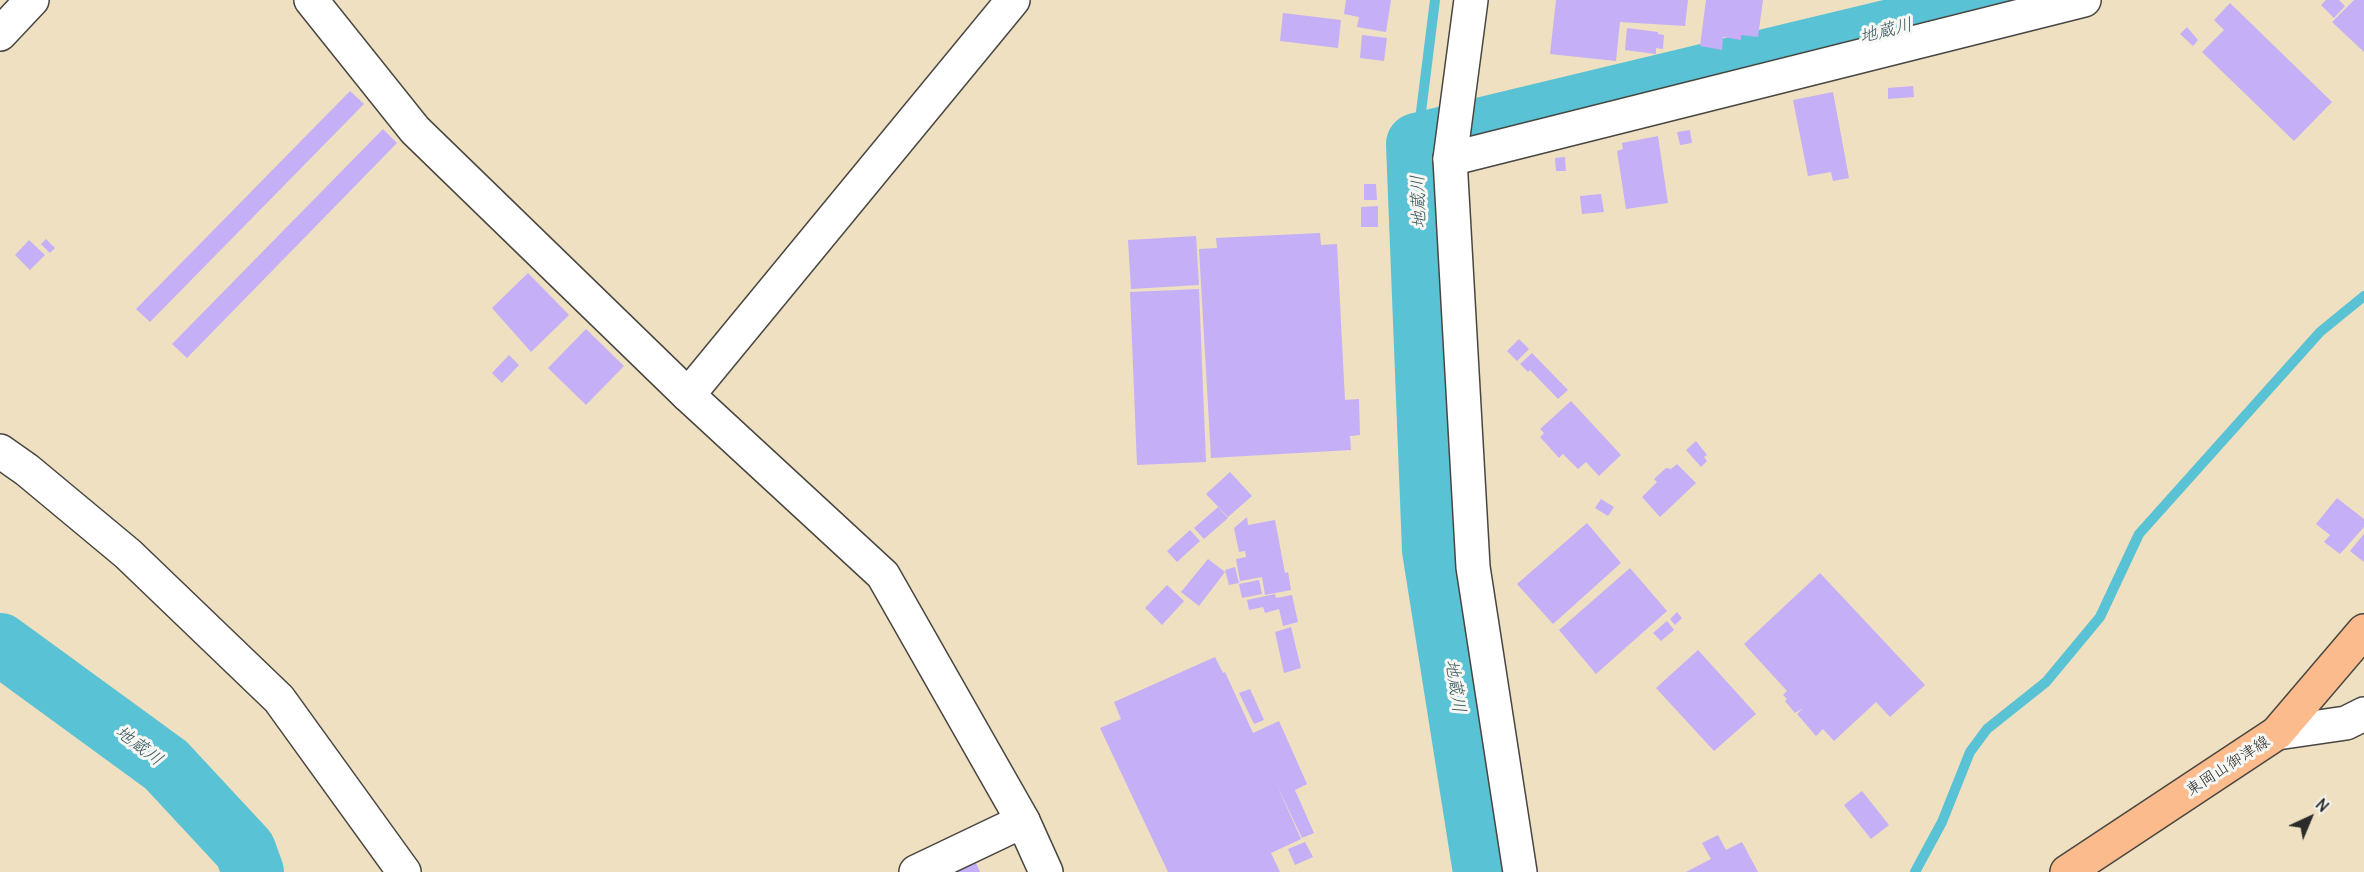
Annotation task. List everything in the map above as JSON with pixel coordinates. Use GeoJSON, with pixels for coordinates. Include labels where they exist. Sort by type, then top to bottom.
{"type":"FeatureCollection","features":[{"type":"Feature","properties":{"kind":"main road","name":"東岡山御津線"},"geometry":{"type":"LineString","coordinates":[[2067,872],[2277,733],[2364,631]]}},
{"type":"Feature","properties":{"kind":"street"},"geometry":{"type":"LineString","coordinates":[[0,34],[32,0]]}},
{"type":"Feature","properties":{"kind":"street"},"geometry":{"type":"LineString","coordinates":[[311,0],[415,130],[688,395],[883,575],[1023,821],[1046,872]]}},
{"type":"Feature","properties":{"kind":"street"},"geometry":{"type":"LineString","coordinates":[[688,395],[1013,0]]}},
{"type":"Feature","properties":{"kind":"street"},"geometry":{"type":"LineString","coordinates":[[1471,0],[1450,159],[1473,567],[1520,872]]}},
{"type":"Feature","properties":{"kind":"street"},"geometry":{"type":"LineString","coordinates":[[1450,159],[2084,0]]}},
{"type":"Feature","properties":{"kind":"street"},"geometry":{"type":"LineString","coordinates":[[0,451],[27,470],[128,554],[279,699],[404,872]]}},
{"type":"Feature","properties":{"kind":"street"},"geometry":{"type":"LineString","coordinates":[[2277,733],[2346,723],[2364,714]]}},
{"type":"Feature","properties":{"kind":"street"},"geometry":{"type":"LineString","coordinates":[[916,872],[1023,821]]}},
{"type":"Feature","properties":{"kind":"building"},"geometry":{"type":"Polygon","coordinates":[[[1346,0],[1391,0],[1386,32],[1357,27],[1359,17],[1344,14],[1346,0]]]}},
{"type":"Feature","properties":{"kind":"building"},"geometry":{"type":"Polygon","coordinates":[[[1556,0],[1688,0],[1685,26],[1620,22],[1616,61],[1550,54],[1556,0]]]}},
{"type":"Feature","properties":{"kind":"building"},"geometry":{"type":"Polygon","coordinates":[[[1706,0],[1763,0],[1758,37],[1741,35],[1741,40],[1723,37],[1722,50],[1700,46],[1706,0]]]}},
{"type":"Feature","properties":{"kind":"building"},"geometry":{"type":"Polygon","coordinates":[[[2326,0],[2339,0],[2345,6],[2334,18],[2321,5],[2326,0]]]}},
{"type":"Feature","properties":{"kind":"building"},"geometry":{"type":"Polygon","coordinates":[[[2354,0],[2364,0],[2364,52],[2332,22],[2354,0]]]}},
{"type":"Feature","properties":{"kind":"building"},"geometry":{"type":"Polygon","coordinates":[[[2230,3],[2332,102],[2294,141],[2202,52],[2224,30],[2214,20],[2230,3]]]}},
{"type":"Feature","properties":{"kind":"building"},"geometry":{"type":"Polygon","coordinates":[[[1283,13],[1341,20],[1338,48],[1280,41],[1283,13]]]}},
{"type":"Feature","properties":{"kind":"building"},"geometry":{"type":"Polygon","coordinates":[[[2187,27],[2198,40],[2193,46],[2180,34],[2187,27]]]}},
{"type":"Feature","properties":{"kind":"building"},"geometry":{"type":"Polygon","coordinates":[[[1627,28],[1658,32],[1664,35],[1663,49],[1656,48],[1656,54],[1625,50],[1627,28]]]}},
{"type":"Feature","properties":{"kind":"building"},"geometry":{"type":"Polygon","coordinates":[[[1362,35],[1387,38],[1384,61],[1360,58],[1362,35]]]}},
{"type":"Feature","properties":{"kind":"building"},"geometry":{"type":"Polygon","coordinates":[[[1913,86],[1914,97],[1888,99],[1888,88],[1913,86]]]}},
{"type":"Feature","properties":{"kind":"building"},"geometry":{"type":"Polygon","coordinates":[[[350,91],[364,104],[150,322],[136,309],[350,91]]]}},
{"type":"Feature","properties":{"kind":"building"},"geometry":{"type":"Polygon","coordinates":[[[1833,92],[1849,178],[1833,181],[1831,172],[1808,176],[1793,100],[1833,92]]]}},
{"type":"Feature","properties":{"kind":"building"},"geometry":{"type":"Polygon","coordinates":[[[383,129],[397,143],[187,358],[172,344],[383,129]]]}},
{"type":"Feature","properties":{"kind":"building"},"geometry":{"type":"Polygon","coordinates":[[[1690,130],[1692,143],[1680,145],[1677,132],[1690,130]]]}},
{"type":"Feature","properties":{"kind":"building"},"geometry":{"type":"Polygon","coordinates":[[[1658,136],[1668,203],[1626,209],[1617,151],[1623,149],[1622,143],[1658,136]]]}},
{"type":"Feature","properties":{"kind":"building"},"geometry":{"type":"Polygon","coordinates":[[[1565,157],[1566,171],[1556,171],[1555,158],[1565,157]]]}},
{"type":"Feature","properties":{"kind":"building"},"geometry":{"type":"Polygon","coordinates":[[[1364,184],[1376,184],[1377,200],[1364,200],[1364,184]]]}},
{"type":"Feature","properties":{"kind":"building"},"geometry":{"type":"Polygon","coordinates":[[[1601,194],[1604,212],[1582,214],[1580,196],[1601,194]]]}},
{"type":"Feature","properties":{"kind":"building"},"geometry":{"type":"Polygon","coordinates":[[[1378,206],[1378,227],[1361,227],[1361,207],[1378,206]]]}},
{"type":"Feature","properties":{"kind":"building"},"geometry":{"type":"Polygon","coordinates":[[[1320,233],[1321,245],[1337,244],[1345,400],[1359,399],[1360,435],[1350,436],[1351,450],[1211,458],[1199,249],[1217,248],[1216,238],[1320,233]]]}},
{"type":"Feature","properties":{"kind":"building"},"geometry":{"type":"Polygon","coordinates":[[[1196,236],[1199,285],[1131,289],[1128,240],[1196,236]]]}},
{"type":"Feature","properties":{"kind":"building"},"geometry":{"type":"Polygon","coordinates":[[[46,239],[55,248],[50,253],[41,244],[46,239]]]}},
{"type":"Feature","properties":{"kind":"building"},"geometry":{"type":"Polygon","coordinates":[[[29,240],[45,255],[30,270],[15,255],[29,240]]]}},
{"type":"Feature","properties":{"kind":"building"},"geometry":{"type":"Polygon","coordinates":[[[528,273],[569,315],[531,352],[492,308],[528,273]]]}},
{"type":"Feature","properties":{"kind":"building"},"geometry":{"type":"Polygon","coordinates":[[[1199,289],[1206,462],[1137,465],[1130,292],[1199,289]]]}},
{"type":"Feature","properties":{"kind":"building"},"geometry":{"type":"Polygon","coordinates":[[[586,329],[624,366],[586,405],[548,368],[586,329]]]}},
{"type":"Feature","properties":{"kind":"building"},"geometry":{"type":"Polygon","coordinates":[[[1519,339],[1529,349],[1517,361],[1507,351],[1519,339]]]}},
{"type":"Feature","properties":{"kind":"building"},"geometry":{"type":"Polygon","coordinates":[[[1532,353],[1568,390],[1558,399],[1530,370],[1528,372],[1520,364],[1532,353]]]}},
{"type":"Feature","properties":{"kind":"building"},"geometry":{"type":"Polygon","coordinates":[[[509,355],[519,365],[502,383],[492,373],[509,355]]]}},
{"type":"Feature","properties":{"kind":"building"},"geometry":{"type":"Polygon","coordinates":[[[1571,401],[1621,455],[1599,476],[1586,462],[1578,469],[1563,454],[1559,458],[1540,437],[1544,433],[1540,429],[1571,401]]]}},
{"type":"Feature","properties":{"kind":"building"},"geometry":{"type":"Polygon","coordinates":[[[1696,441],[1707,455],[1704,457],[1707,461],[1701,467],[1686,450],[1696,441]]]}},
{"type":"Feature","properties":{"kind":"building"},"geometry":{"type":"Polygon","coordinates":[[[1677,464],[1696,483],[1660,517],[1642,497],[1657,482],[1654,479],[1666,468],[1671,469],[1677,464]]]}},
{"type":"Feature","properties":{"kind":"building"},"geometry":{"type":"Polygon","coordinates":[[[1230,472],[1252,496],[1228,517],[1206,494],[1230,472]]]}},
{"type":"Feature","properties":{"kind":"building"},"geometry":{"type":"Polygon","coordinates":[[[2337,498],[2364,519],[2364,527],[2340,554],[2324,542],[2330,535],[2316,524],[2337,498]]]}},
{"type":"Feature","properties":{"kind":"building"},"geometry":{"type":"Polygon","coordinates":[[[1601,499],[1614,507],[1608,516],[1595,508],[1601,499]]]}},
{"type":"Feature","properties":{"kind":"building"},"geometry":{"type":"Polygon","coordinates":[[[1218,507],[1228,518],[1204,539],[1194,528],[1218,507]]]}},
{"type":"Feature","properties":{"kind":"building"},"geometry":{"type":"Polygon","coordinates":[[[1247,517],[1248,525],[1275,520],[1285,573],[1288,572],[1291,590],[1265,595],[1262,577],[1240,581],[1236,559],[1246,557],[1245,551],[1239,552],[1234,528],[1247,517]]]}},
{"type":"Feature","properties":{"kind":"building"},"geometry":{"type":"Polygon","coordinates":[[[1587,523],[1621,563],[1553,624],[1517,584],[1587,523]]]}},
{"type":"Feature","properties":{"kind":"building"},"geometry":{"type":"Polygon","coordinates":[[[1190,530],[1200,541],[1177,562],[1167,551],[1190,530]]]}},
{"type":"Feature","properties":{"kind":"building"},"geometry":{"type":"Polygon","coordinates":[[[2364,534],[2364,562],[2350,551],[2364,534]]]}},
{"type":"Feature","properties":{"kind":"building"},"geometry":{"type":"Polygon","coordinates":[[[1208,559],[1225,572],[1199,606],[1181,592],[1208,559]]]}},
{"type":"Feature","properties":{"kind":"building"},"geometry":{"type":"Polygon","coordinates":[[[1235,567],[1239,583],[1229,585],[1225,570],[1235,567]]]}},
{"type":"Feature","properties":{"kind":"building"},"geometry":{"type":"Polygon","coordinates":[[[1630,568],[1667,611],[1596,674],[1559,630],[1630,568]]]}},
{"type":"Feature","properties":{"kind":"building"},"geometry":{"type":"Polygon","coordinates":[[[1820,573],[1925,685],[1890,717],[1876,702],[1834,741],[1823,729],[1816,736],[1797,714],[1803,708],[1795,713],[1785,701],[1787,699],[1783,695],[1787,691],[1744,644],[1820,573]]]}},
{"type":"Feature","properties":{"kind":"building"},"geometry":{"type":"Polygon","coordinates":[[[1259,580],[1262,594],[1242,598],[1239,584],[1259,580]]]}},
{"type":"Feature","properties":{"kind":"building"},"geometry":{"type":"Polygon","coordinates":[[[1167,585],[1184,601],[1162,625],[1145,608],[1167,585]]]}},
{"type":"Feature","properties":{"kind":"building"},"geometry":{"type":"Polygon","coordinates":[[[1275,594],[1276,598],[1292,595],[1298,622],[1283,626],[1279,609],[1265,613],[1263,607],[1249,610],[1247,600],[1275,594]]]}},
{"type":"Feature","properties":{"kind":"building"},"geometry":{"type":"Polygon","coordinates":[[[1677,612],[1682,618],[1675,625],[1670,619],[1677,612]]]}},
{"type":"Feature","properties":{"kind":"building"},"geometry":{"type":"Polygon","coordinates":[[[1667,621],[1674,630],[1661,641],[1653,633],[1667,621]]]}},
{"type":"Feature","properties":{"kind":"building"},"geometry":{"type":"Polygon","coordinates":[[[1291,627],[1301,668],[1284,673],[1275,632],[1291,627]]]}},
{"type":"Feature","properties":{"kind":"building"},"geometry":{"type":"Polygon","coordinates":[[[1698,650],[1756,714],[1714,751],[1656,688],[1698,650]]]}},
{"type":"Feature","properties":{"kind":"building"},"geometry":{"type":"Polygon","coordinates":[[[1215,657],[1223,673],[1225,672],[1253,733],[1279,721],[1307,784],[1295,790],[1314,833],[1302,838],[1276,783],[1301,839],[1271,853],[1280,872],[1168,872],[1100,728],[1121,719],[1114,702],[1215,657]]]}},
{"type":"Feature","properties":{"kind":"building"},"geometry":{"type":"Polygon","coordinates":[[[1250,689],[1264,720],[1254,724],[1239,693],[1250,689]]]}},
{"type":"Feature","properties":{"kind":"building"},"geometry":{"type":"Polygon","coordinates":[[[1862,791],[1889,825],[1871,839],[1844,805],[1862,791]]]}},
{"type":"Feature","properties":{"kind":"building"},"geometry":{"type":"Polygon","coordinates":[[[1718,835],[1726,850],[1742,842],[1758,872],[1686,872],[1711,859],[1702,843],[1718,835]]]}},
{"type":"Feature","properties":{"kind":"building"},"geometry":{"type":"Polygon","coordinates":[[[1305,842],[1313,857],[1295,865],[1288,849],[1305,842]]]}},
{"type":"Feature","properties":{"kind":"building"},"geometry":{"type":"Polygon","coordinates":[[[976,863],[980,872],[954,872],[976,863]]]}},
{"type":"Feature","properties":{"kind":"waterway"},"geometry":{"type":"LineString","coordinates":[[1417,144],[1435,0]]}},
{"type":"Feature","properties":{"kind":"waterway","name":"地蔵川"},"geometry":{"type":"LineString","coordinates":[[1484,872],[1433,550],[1417,144],[2016,0]]}},
{"type":"Feature","properties":{"kind":"waterway"},"geometry":{"type":"LineString","coordinates":[[1915,872],[1942,822],[1970,752],[1987,729],[2046,682],[2100,617],[2139,534],[2320,332],[2364,296]]}},
{"type":"Feature","properties":{"kind":"waterway","name":"地蔵川"},"geometry":{"type":"LineString","coordinates":[[0,644],[166,765],[245,850],[253,872]]}}]}
